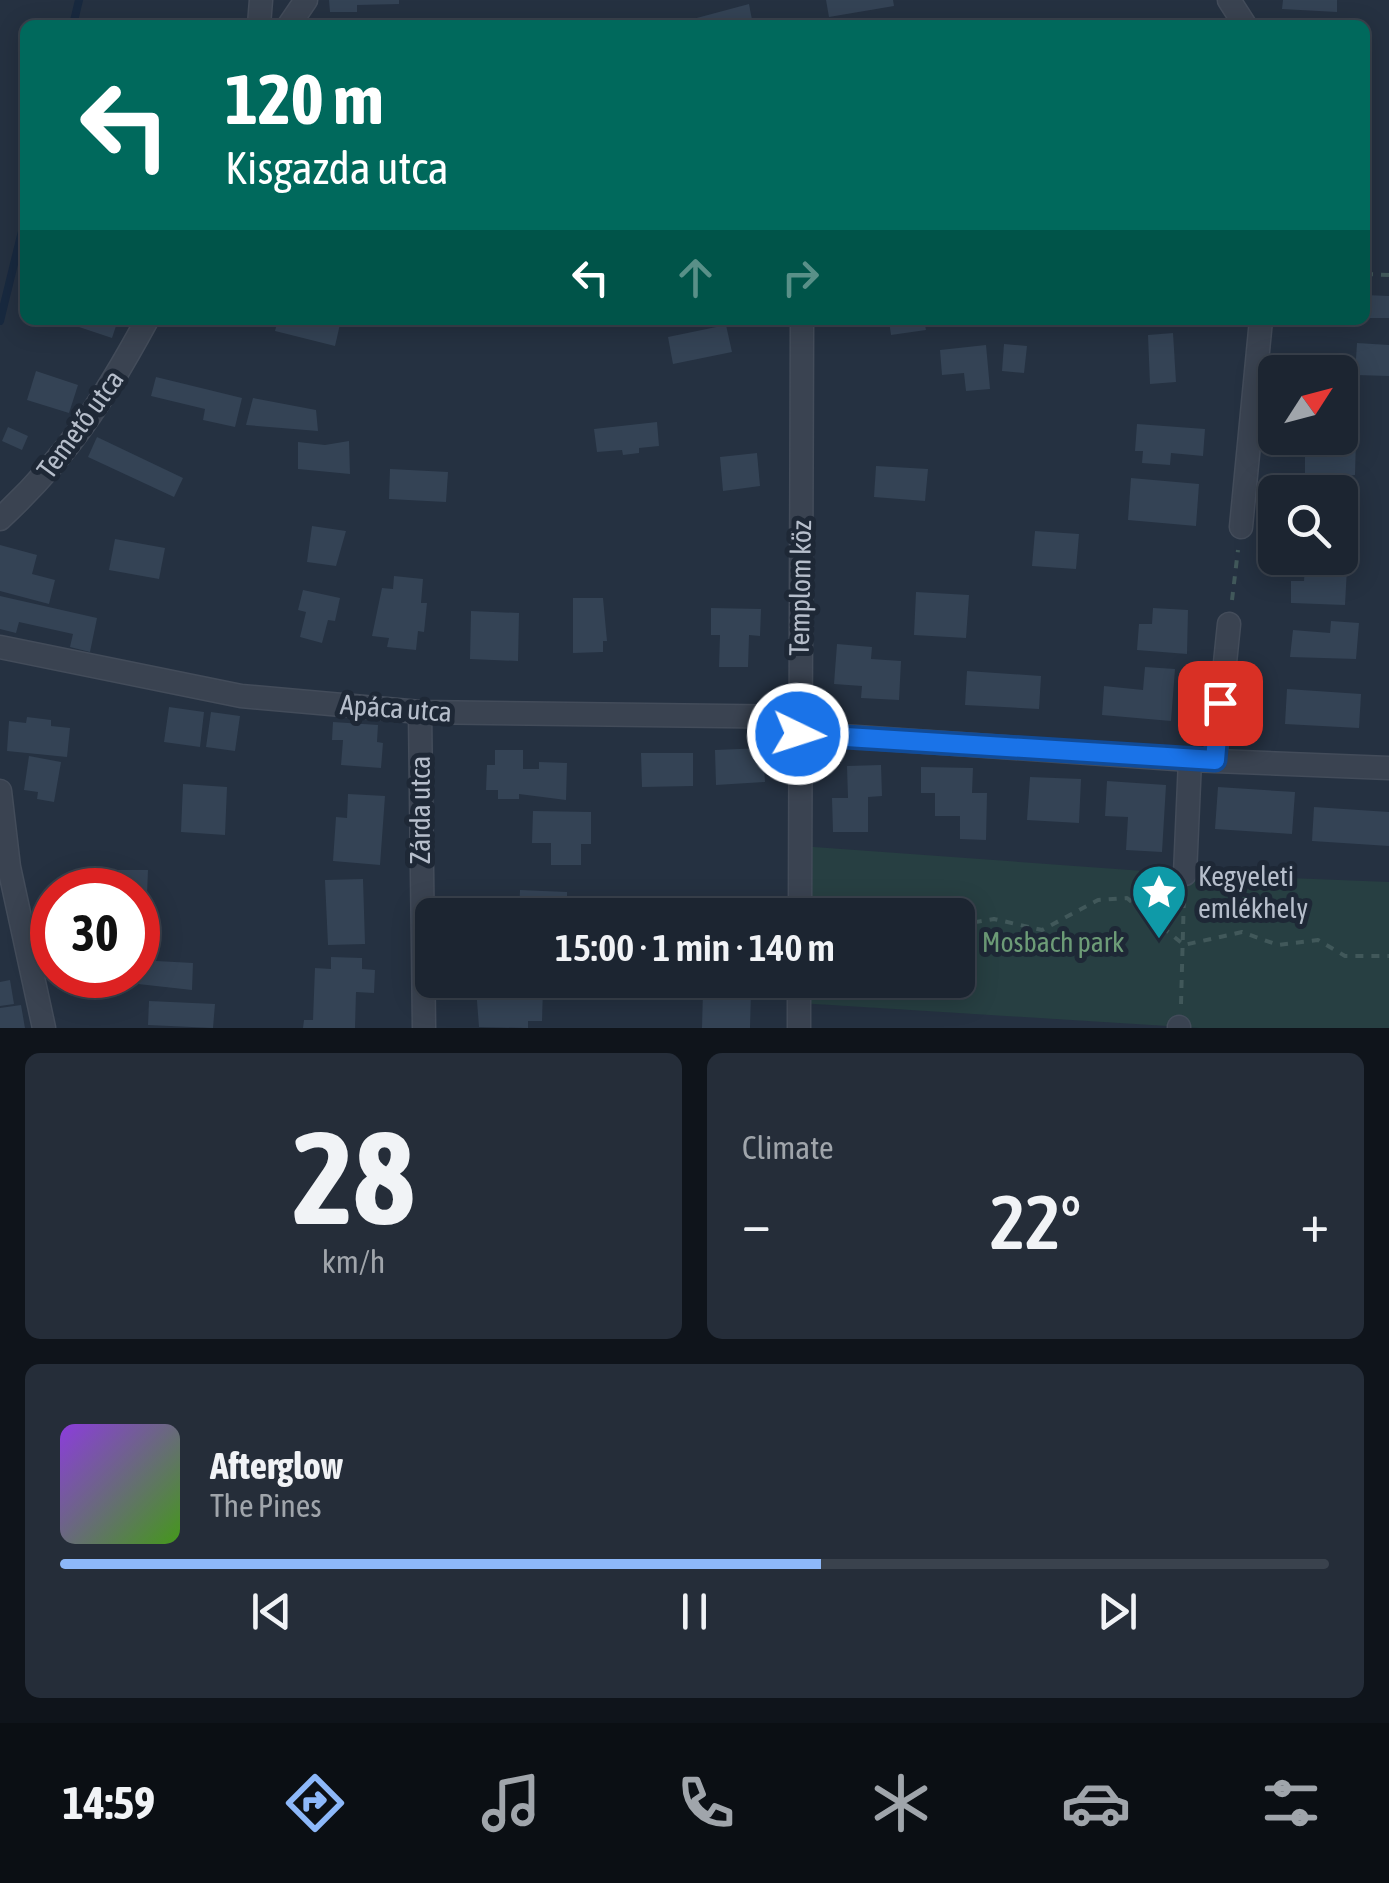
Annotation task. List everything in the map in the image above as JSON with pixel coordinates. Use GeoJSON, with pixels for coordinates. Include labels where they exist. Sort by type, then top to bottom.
{"type":"FeatureCollection","features":[{"type":"Feature","properties":{"kind":"street","name":"Temető utca"},"geometry":{"type":"LineString","coordinates":[[0,519],[46,476],[84,428],[144,325]]}},
{"type":"Feature","properties":{"kind":"street","name":"Templom köz"},"geometry":{"type":"LineString","coordinates":[[800,898],[802,325]]}},
{"type":"Feature","properties":{"kind":"street"},"geometry":{"type":"LineString","coordinates":[[1241,527],[1261,325]]}},
{"type":"Feature","properties":{"kind":"street"},"geometry":{"type":"LineString","coordinates":[[1215,760],[1228,624]]}},
{"type":"Feature","properties":{"kind":"street","name":"Apáca utca"},"geometry":{"type":"LineString","coordinates":[[0,646],[241,696],[420,712],[798,725],[1190,760],[1389,768]]}},
{"type":"Feature","properties":{"kind":"street","name":"Zárda utca"},"geometry":{"type":"LineString","coordinates":[[420,712],[424,1028]]}},
{"type":"Feature","properties":{"kind":"street"},"geometry":{"type":"LineString","coordinates":[[1184,874],[1190,760]]}},
{"type":"Feature","properties":{"kind":"street"},"geometry":{"type":"LineString","coordinates":[[0,791],[9,868],[44,1028]]}},
{"type":"Feature","properties":{"kind":"street"},"geometry":{"type":"LineString","coordinates":[[798,1028],[799,998]]}},
{"type":"Feature","properties":{"kind":"path"},"geometry":{"type":"LineString","coordinates":[[1228,624],[1241,527]]}},
{"type":"Feature","properties":{"kind":"path"},"geometry":{"type":"LineString","coordinates":[[1179,1027],[1184,874]]}},
{"type":"Feature","properties":{"kind":"path"},"geometry":{"type":"LineString","coordinates":[[975,922],[994,919],[1042,930],[1098,900],[1127,898],[1184,945],[1242,932],[1278,946],[1318,940],[1344,956],[1389,956]]}},
{"type":"Feature","properties":{"kind":"path"},"geometry":{"type":"LineString","coordinates":[[1160,939],[1165,933]]}},
{"type":"Feature","properties":{"kind":"green space","name":"Mosbach park"},"geometry":{"type":"Polygon","coordinates":[[[800,846],[1185,874],[1389,882],[1389,1028],[1199,1028],[799,1003],[799,998],[975,998],[975,898],[800,898],[800,846]]]}},
{"type":"Feature","properties":{"kind":"building"},"geometry":{"type":"Polygon","coordinates":[[[329,0],[399,0],[399,4],[357,5],[357,12],[330,12],[329,0]]]}},
{"type":"Feature","properties":{"kind":"building"},"geometry":{"type":"Polygon","coordinates":[[[826,0],[893,0],[894,6],[829,17],[826,0]]]}},
{"type":"Feature","properties":{"kind":"building"},"geometry":{"type":"Polygon","coordinates":[[[1283,0],[1337,0],[1337,12],[1282,9],[1283,0]]]}},
{"type":"Feature","properties":{"kind":"building"},"geometry":{"type":"Polygon","coordinates":[[[749,4],[752,20],[693,20],[749,4]]]}},
{"type":"Feature","properties":{"kind":"building"},"geometry":{"type":"Polygon","coordinates":[[[1370,295],[1389,296],[1389,318],[1370,318],[1370,295]]]}},
{"type":"Feature","properties":{"kind":"building"},"geometry":{"type":"Polygon","coordinates":[[[73,325],[116,325],[112,338],[73,325]]]}},
{"type":"Feature","properties":{"kind":"building"},"geometry":{"type":"Polygon","coordinates":[[[277,325],[340,325],[335,346],[275,331],[277,325]]]}},
{"type":"Feature","properties":{"kind":"building"},"geometry":{"type":"Polygon","coordinates":[[[726,325],[732,352],[673,364],[668,337],[726,325]]]}},
{"type":"Feature","properties":{"kind":"building"},"geometry":{"type":"Polygon","coordinates":[[[890,325],[925,325],[926,330],[891,335],[890,325]]]}},
{"type":"Feature","properties":{"kind":"building"},"geometry":{"type":"Polygon","coordinates":[[[1173,333],[1176,382],[1150,384],[1148,335],[1173,333]]]}},
{"type":"Feature","properties":{"kind":"building"},"geometry":{"type":"Polygon","coordinates":[[[1357,343],[1389,345],[1389,376],[1358,375],[1357,343]]]}},
{"type":"Feature","properties":{"kind":"building"},"geometry":{"type":"Polygon","coordinates":[[[1004,344],[1027,346],[1024,373],[1002,371],[1004,344]]]}},
{"type":"Feature","properties":{"kind":"building"},"geometry":{"type":"Polygon","coordinates":[[[986,345],[990,389],[966,391],[964,373],[942,375],[940,350],[986,345]]]}},
{"type":"Feature","properties":{"kind":"building"},"geometry":{"type":"Polygon","coordinates":[[[36,371],[78,385],[69,413],[27,400],[36,371]]]}},
{"type":"Feature","properties":{"kind":"building"},"geometry":{"type":"Polygon","coordinates":[[[156,377],[242,398],[235,427],[203,420],[205,409],[151,396],[156,377]]]}},
{"type":"Feature","properties":{"kind":"building"},"geometry":{"type":"Polygon","coordinates":[[[253,398],[316,410],[318,431],[246,425],[253,398]]]}},
{"type":"Feature","properties":{"kind":"building"},"geometry":{"type":"Polygon","coordinates":[[[657,422],[659,446],[623,455],[622,450],[597,452],[594,429],[657,422]]]}},
{"type":"Feature","properties":{"kind":"building"},"geometry":{"type":"Polygon","coordinates":[[[1137,424],[1205,429],[1203,456],[1171,453],[1170,465],[1142,463],[1143,451],[1135,451],[1137,424]]]}},
{"type":"Feature","properties":{"kind":"building"},"geometry":{"type":"Polygon","coordinates":[[[8,427],[28,436],[22,450],[2,441],[8,427]]]}},
{"type":"Feature","properties":{"kind":"building"},"geometry":{"type":"Polygon","coordinates":[[[97,437],[183,478],[174,497],[88,457],[97,437]]]}},
{"type":"Feature","properties":{"kind":"building"},"geometry":{"type":"Polygon","coordinates":[[[349,441],[350,474],[298,469],[298,442],[325,445],[349,441]]]}},
{"type":"Feature","properties":{"kind":"building"},"geometry":{"type":"Polygon","coordinates":[[[757,453],[760,486],[723,491],[720,457],[757,453]]]}},
{"type":"Feature","properties":{"kind":"building"},"geometry":{"type":"Polygon","coordinates":[[[1305,455],[1356,455],[1355,475],[1305,474],[1305,455]]]}},
{"type":"Feature","properties":{"kind":"building"},"geometry":{"type":"Polygon","coordinates":[[[876,466],[928,469],[925,501],[874,497],[876,466]]]}},
{"type":"Feature","properties":{"kind":"building"},"geometry":{"type":"Polygon","coordinates":[[[390,469],[448,472],[446,502],[389,499],[390,469]]]}},
{"type":"Feature","properties":{"kind":"building"},"geometry":{"type":"Polygon","coordinates":[[[1131,478],[1199,484],[1196,526],[1128,520],[1131,478]]]}},
{"type":"Feature","properties":{"kind":"building"},"geometry":{"type":"Polygon","coordinates":[[[312,526],[346,531],[336,566],[307,562],[312,526]]]}},
{"type":"Feature","properties":{"kind":"building"},"geometry":{"type":"Polygon","coordinates":[[[1035,531],[1079,534],[1076,569],[1032,566],[1035,531]]]}},
{"type":"Feature","properties":{"kind":"building"},"geometry":{"type":"Polygon","coordinates":[[[115,539],[165,548],[159,579],[109,570],[115,539]]]}},
{"type":"Feature","properties":{"kind":"building"},"geometry":{"type":"Polygon","coordinates":[[[0,545],[37,555],[32,574],[55,580],[49,604],[0,591],[0,545]]]}},
{"type":"Feature","properties":{"kind":"building"},"geometry":{"type":"Polygon","coordinates":[[[1304,575],[1347,575],[1345,605],[1291,603],[1291,581],[1304,581],[1304,575]]]}},
{"type":"Feature","properties":{"kind":"building"},"geometry":{"type":"Polygon","coordinates":[[[394,576],[423,579],[421,603],[427,603],[424,632],[418,631],[416,650],[387,647],[389,638],[372,636],[382,588],[393,589],[394,576]]]}},
{"type":"Feature","properties":{"kind":"building"},"geometry":{"type":"Polygon","coordinates":[[[303,590],[340,598],[335,621],[328,620],[322,643],[300,637],[306,612],[298,610],[303,590]]]}},
{"type":"Feature","properties":{"kind":"building"},"geometry":{"type":"Polygon","coordinates":[[[916,592],[969,595],[966,638],[914,635],[916,592]]]}},
{"type":"Feature","properties":{"kind":"building"},"geometry":{"type":"Polygon","coordinates":[[[0,596],[97,618],[90,652],[70,647],[73,634],[19,622],[16,633],[0,629],[0,596]]]}},
{"type":"Feature","properties":{"kind":"building"},"geometry":{"type":"Polygon","coordinates":[[[573,598],[603,598],[607,641],[603,641],[603,652],[573,653],[573,598]]]}},
{"type":"Feature","properties":{"kind":"building"},"geometry":{"type":"Polygon","coordinates":[[[711,608],[761,609],[760,636],[749,635],[748,667],[719,667],[720,635],[711,635],[711,608]]]}},
{"type":"Feature","properties":{"kind":"building"},"geometry":{"type":"Polygon","coordinates":[[[1153,608],[1188,610],[1187,654],[1137,650],[1139,624],[1152,624],[1153,608]]]}},
{"type":"Feature","properties":{"kind":"building"},"geometry":{"type":"Polygon","coordinates":[[[471,611],[519,613],[518,661],[470,659],[471,611]]]}},
{"type":"Feature","properties":{"kind":"building"},"geometry":{"type":"Polygon","coordinates":[[[1331,621],[1359,623],[1356,659],[1290,657],[1293,630],[1330,633],[1331,621]]]}},
{"type":"Feature","properties":{"kind":"building"},"geometry":{"type":"Polygon","coordinates":[[[837,644],[872,647],[871,659],[901,661],[899,700],[861,698],[862,686],[834,684],[837,644]]]}},
{"type":"Feature","properties":{"kind":"building"},"geometry":{"type":"Polygon","coordinates":[[[1145,667],[1175,669],[1171,721],[1102,715],[1104,686],[1143,690],[1145,667]]]}},
{"type":"Feature","properties":{"kind":"building"},"geometry":{"type":"Polygon","coordinates":[[[967,671],[1041,676],[1039,709],[965,705],[967,671]]]}},
{"type":"Feature","properties":{"kind":"building"},"geometry":{"type":"Polygon","coordinates":[[[1287,689],[1361,694],[1359,728],[1285,724],[1287,689]]]}},
{"type":"Feature","properties":{"kind":"building"},"geometry":{"type":"Polygon","coordinates":[[[169,707],[204,712],[200,747],[164,742],[169,707]]]}},
{"type":"Feature","properties":{"kind":"building"},"geometry":{"type":"Polygon","coordinates":[[[211,712],[240,716],[235,751],[206,747],[211,712]]]}},
{"type":"Feature","properties":{"kind":"building"},"geometry":{"type":"Polygon","coordinates":[[[27,717],[51,720],[51,726],[70,728],[67,757],[7,751],[9,721],[26,723],[27,717]]]}},
{"type":"Feature","properties":{"kind":"building"},"geometry":{"type":"Polygon","coordinates":[[[333,722],[378,725],[377,742],[383,743],[381,768],[341,765],[343,740],[332,740],[333,722]]]}},
{"type":"Feature","properties":{"kind":"building"},"geometry":{"type":"Polygon","coordinates":[[[763,748],[765,782],[716,785],[715,750],[763,748]]]}},
{"type":"Feature","properties":{"kind":"building"},"geometry":{"type":"Polygon","coordinates":[[[495,750],[523,750],[523,769],[539,769],[539,762],[567,763],[566,800],[519,794],[519,799],[498,799],[498,790],[486,790],[487,765],[495,765],[495,750]]]}},
{"type":"Feature","properties":{"kind":"building"},"geometry":{"type":"Polygon","coordinates":[[[641,753],[693,753],[693,786],[642,787],[641,753]]]}},
{"type":"Feature","properties":{"kind":"building"},"geometry":{"type":"Polygon","coordinates":[[[29,756],[61,762],[54,802],[37,799],[38,792],[24,790],[29,756]]]}},
{"type":"Feature","properties":{"kind":"building"},"geometry":{"type":"Polygon","coordinates":[[[881,765],[882,796],[868,797],[868,832],[833,832],[832,798],[848,798],[847,766],[881,765]]]}},
{"type":"Feature","properties":{"kind":"building"},"geometry":{"type":"Polygon","coordinates":[[[921,767],[973,768],[972,793],[987,793],[986,840],[960,839],[960,816],[935,816],[935,793],[921,793],[921,767]]]}},
{"type":"Feature","properties":{"kind":"building"},"geometry":{"type":"Polygon","coordinates":[[[1030,777],[1081,779],[1079,823],[1027,820],[1030,777]]]}},
{"type":"Feature","properties":{"kind":"building"},"geometry":{"type":"Polygon","coordinates":[[[1107,781],[1166,785],[1162,852],[1126,850],[1128,817],[1105,816],[1107,781]]]}},
{"type":"Feature","properties":{"kind":"building"},"geometry":{"type":"Polygon","coordinates":[[[183,784],[227,787],[225,835],[181,832],[183,784]]]}},
{"type":"Feature","properties":{"kind":"building"},"geometry":{"type":"Polygon","coordinates":[[[1218,787],[1295,792],[1292,834],[1215,829],[1218,787]]]}},
{"type":"Feature","properties":{"kind":"building"},"geometry":{"type":"Polygon","coordinates":[[[348,794],[385,796],[380,865],[333,861],[336,817],[347,818],[348,794]]]}},
{"type":"Feature","properties":{"kind":"building"},"geometry":{"type":"Polygon","coordinates":[[[1314,807],[1389,812],[1389,846],[1312,841],[1314,807]]]}},
{"type":"Feature","properties":{"kind":"building"},"geometry":{"type":"Polygon","coordinates":[[[533,811],[591,812],[591,844],[581,844],[581,865],[551,865],[551,843],[532,843],[533,811]]]}},
{"type":"Feature","properties":{"kind":"building"},"geometry":{"type":"Polygon","coordinates":[[[363,879],[365,944],[328,945],[325,880],[363,879]]]}},
{"type":"Feature","properties":{"kind":"building"},"geometry":{"type":"Polygon","coordinates":[[[520,890],[567,892],[567,898],[520,898],[520,890]]]}},
{"type":"Feature","properties":{"kind":"building"},"geometry":{"type":"Polygon","coordinates":[[[331,957],[362,958],[362,969],[375,970],[374,993],[356,992],[355,1028],[303,1028],[304,1020],[313,1020],[315,968],[331,969],[331,957]]]}},
{"type":"Feature","properties":{"kind":"building"},"geometry":{"type":"Polygon","coordinates":[[[160,961],[193,963],[192,990],[160,986],[160,961]]]}},
{"type":"Feature","properties":{"kind":"building"},"geometry":{"type":"Polygon","coordinates":[[[10,980],[14,1004],[0,1006],[0,982],[10,980]]]}},
{"type":"Feature","properties":{"kind":"building"},"geometry":{"type":"Polygon","coordinates":[[[477,998],[543,998],[542,1021],[528,1021],[528,1028],[479,1027],[477,998]]]}},
{"type":"Feature","properties":{"kind":"building"},"geometry":{"type":"Polygon","coordinates":[[[703,998],[751,998],[750,1028],[702,1028],[703,998]]]}},
{"type":"Feature","properties":{"kind":"building"},"geometry":{"type":"Polygon","coordinates":[[[149,1001],[215,1004],[213,1028],[148,1025],[149,1001]]]}},
{"type":"Feature","properties":{"kind":"building"},"geometry":{"type":"Polygon","coordinates":[[[21,1005],[25,1028],[0,1028],[0,1008],[21,1005]]]}},
{"type":"Feature","properties":{"kind":"waterway"},"geometry":{"type":"LineString","coordinates":[[74,20],[79,0]]}},
{"type":"Feature","properties":{"kind":"waterway"},"geometry":{"type":"LineString","coordinates":[[0,321],[20,239]]}},
{"type":"Feature","properties":{"kind":"place","name":"Kegyeleti emlékhely"},"geometry":{"type":"Point","coordinates":[1159,941]}},
{"type":"Feature","properties":{"kind":"route"},"geometry":{"type":"LineString","coordinates":[[798,734],[1215,760],[1220,703]]}}]}
